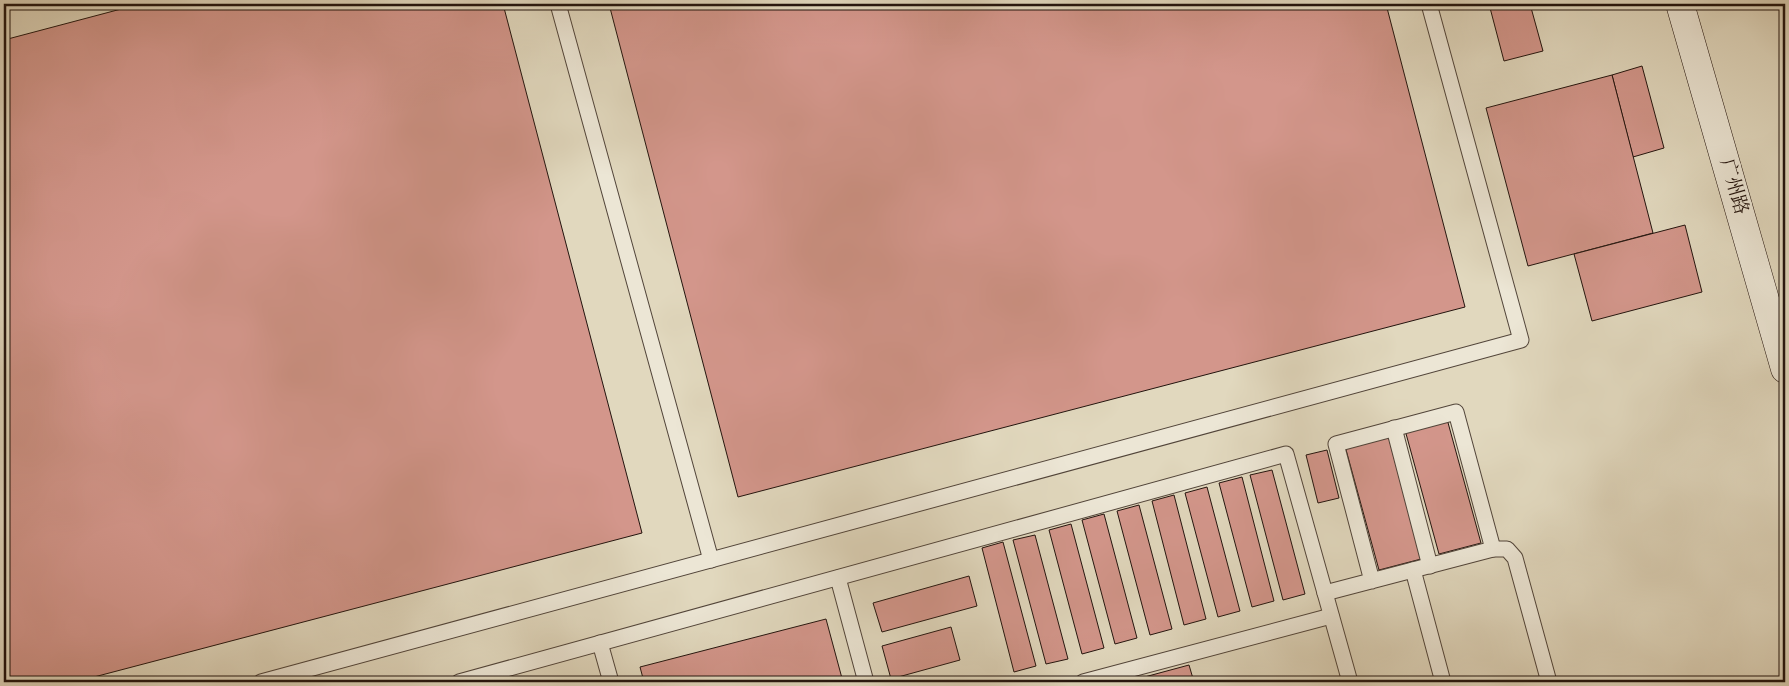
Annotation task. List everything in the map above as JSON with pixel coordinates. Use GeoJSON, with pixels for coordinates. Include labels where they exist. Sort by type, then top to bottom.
{"type":"FeatureCollection","features":[{"type":"Feature","properties":{"kind":"main road","name":"广州路"},"geometry":{"type":"LineString","coordinates":[[1680,4],[1785,369]]}},
{"type":"Feature","properties":{"kind":"lane"},"geometry":{"type":"LineString","coordinates":[[558,4],[711,560]]}},
{"type":"Feature","properties":{"kind":"lane"},"geometry":{"type":"LineString","coordinates":[[261,682],[1521,340],[1429,4]]}},
{"type":"Feature","properties":{"kind":"lane"},"geometry":{"type":"LineString","coordinates":[[1372,581],[1336,444],[1394,428],[1456,412],[1493,549]]}},
{"type":"Feature","properties":{"kind":"lane"},"geometry":{"type":"LineString","coordinates":[[1394,428],[1430,566]]}},
{"type":"Feature","properties":{"kind":"lane"},"geometry":{"type":"LineString","coordinates":[[459,682],[1286,454],[1350,682]]}},
{"type":"Feature","properties":{"kind":"lane"},"geometry":{"type":"LineString","coordinates":[[1325,593],[1493,549],[1507,549],[1515,558],[1549,682]]}},
{"type":"Feature","properties":{"kind":"lane"},"geometry":{"type":"LineString","coordinates":[[1413,570],[1443,682]]}},
{"type":"Feature","properties":{"kind":"lane"},"geometry":{"type":"LineString","coordinates":[[838,578],[866,682]]}},
{"type":"Feature","properties":{"kind":"lane"},"geometry":{"type":"LineString","coordinates":[[1083,682],[1331,616]]}},
{"type":"Feature","properties":{"kind":"lane"},"geometry":{"type":"LineString","coordinates":[[600,643],[611,682]]}},
{"type":"Feature","properties":{"kind":"building"},"geometry":{"type":"Polygon","coordinates":[[[140,4],[503,4],[642,533],[75,682],[4,682],[4,40],[140,4]]]}},
{"type":"Feature","properties":{"kind":"building"},"geometry":{"type":"Polygon","coordinates":[[[609,4],[1386,4],[1465,307],[738,497],[609,4]]]}},
{"type":"Feature","properties":{"kind":"building"},"geometry":{"type":"Polygon","coordinates":[[[1489,4],[1530,4],[1543,51],[1504,61],[1489,4]]]}},
{"type":"Feature","properties":{"kind":"building"},"geometry":{"type":"Polygon","coordinates":[[[1642,66],[1664,148],[1633,157],[1612,75],[1642,66]]]}},
{"type":"Feature","properties":{"kind":"building"},"geometry":{"type":"Polygon","coordinates":[[[1612,75],[1653,233],[1528,266],[1486,108],[1612,75]]]}},
{"type":"Feature","properties":{"kind":"building"},"geometry":{"type":"Polygon","coordinates":[[[1685,225],[1702,292],[1592,321],[1574,254],[1685,225]]]}},
{"type":"Feature","properties":{"kind":"building"},"geometry":{"type":"Polygon","coordinates":[[[1447,419],[1481,543],[1439,554],[1405,430],[1447,419]]]}},
{"type":"Feature","properties":{"kind":"building"},"geometry":{"type":"Polygon","coordinates":[[[1388,435],[1421,559],[1379,570],[1345,446],[1388,435]]]}},
{"type":"Feature","properties":{"kind":"building"},"geometry":{"type":"Polygon","coordinates":[[[1327,450],[1339,498],[1318,503],[1306,455],[1327,450]]]}},
{"type":"Feature","properties":{"kind":"building"},"geometry":{"type":"Polygon","coordinates":[[[1272,470],[1305,594],[1283,600],[1250,475],[1272,470]]]}},
{"type":"Feature","properties":{"kind":"building"},"geometry":{"type":"Polygon","coordinates":[[[1242,477],[1274,601],[1252,607],[1219,483],[1242,477]]]}},
{"type":"Feature","properties":{"kind":"building"},"geometry":{"type":"Polygon","coordinates":[[[1207,487],[1240,611],[1218,617],[1185,493],[1207,487]]]}},
{"type":"Feature","properties":{"kind":"building"},"geometry":{"type":"Polygon","coordinates":[[[1174,495],[1206,619],[1184,625],[1152,501],[1174,495]]]}},
{"type":"Feature","properties":{"kind":"building"},"geometry":{"type":"Polygon","coordinates":[[[1139,505],[1172,629],[1150,635],[1117,511],[1139,505]]]}},
{"type":"Feature","properties":{"kind":"building"},"geometry":{"type":"Polygon","coordinates":[[[1104,514],[1137,638],[1115,644],[1082,520],[1104,514]]]}},
{"type":"Feature","properties":{"kind":"building"},"geometry":{"type":"Polygon","coordinates":[[[1071,524],[1104,648],[1082,654],[1049,530],[1071,524]]]}},
{"type":"Feature","properties":{"kind":"building"},"geometry":{"type":"Polygon","coordinates":[[[1035,535],[1068,659],[1046,664],[1013,540],[1035,535]]]}},
{"type":"Feature","properties":{"kind":"building"},"geometry":{"type":"Polygon","coordinates":[[[1003,542],[1036,666],[1014,672],[982,548],[1003,542]]]}},
{"type":"Feature","properties":{"kind":"building"},"geometry":{"type":"Polygon","coordinates":[[[969,576],[977,606],[882,632],[873,603],[969,576]]]}},
{"type":"Feature","properties":{"kind":"building"},"geometry":{"type":"Polygon","coordinates":[[[826,619],[843,682],[644,682],[640,667],[826,619]]]}},
{"type":"Feature","properties":{"kind":"building"},"geometry":{"type":"Polygon","coordinates":[[[951,627],[960,660],[891,679],[882,646],[951,627]]]}},
{"type":"Feature","properties":{"kind":"building"},"geometry":{"type":"Polygon","coordinates":[[[1189,665],[1194,682],[1126,682],[1189,665]]]}}]}
